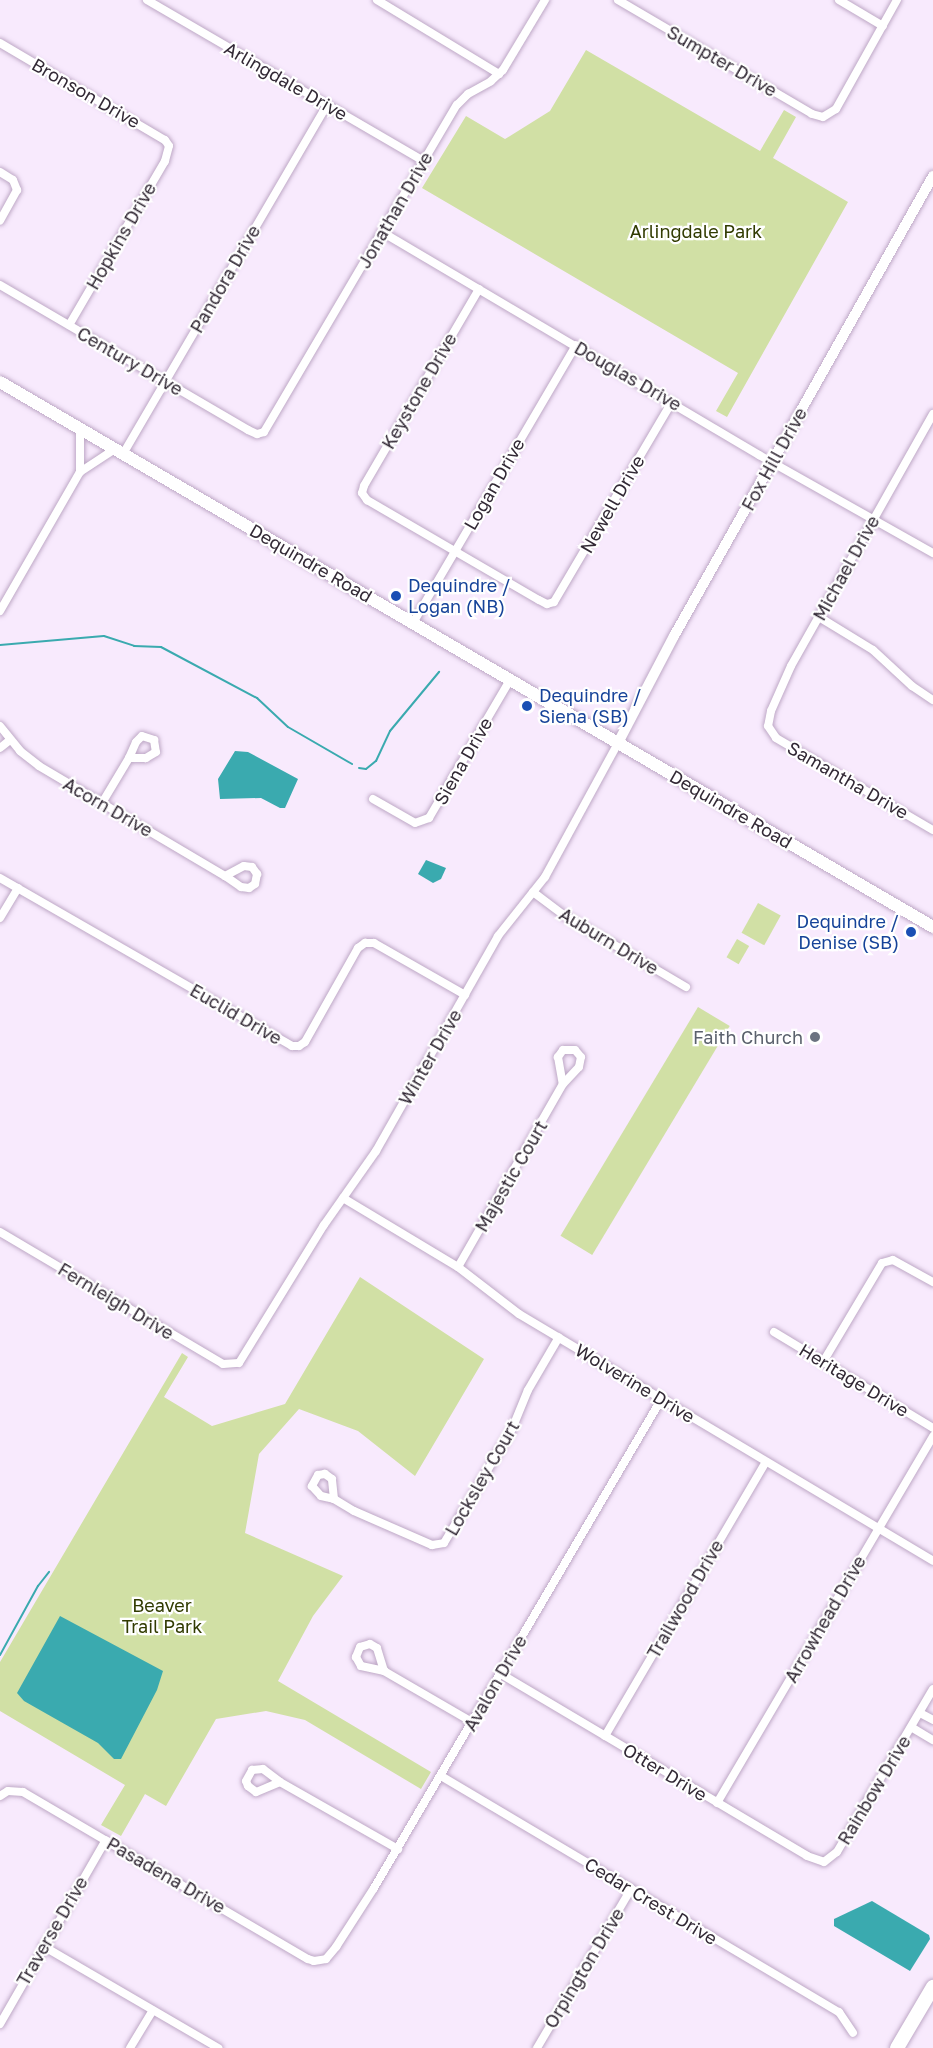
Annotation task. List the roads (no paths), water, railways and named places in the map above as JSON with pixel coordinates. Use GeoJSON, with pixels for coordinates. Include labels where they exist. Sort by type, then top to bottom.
{"type":"FeatureCollection","features":[{"type":"Feature","properties":{"kind":"main road","name":"Dequindre Road"},"geometry":{"type":"LineString","coordinates":[[0,382],[933,927]]}},
{"type":"Feature","properties":{"kind":"main road"},"geometry":{"type":"LineString","coordinates":[[897,2048],[933,1987]]}},
{"type":"Feature","properties":{"kind":"street","name":"Arlingdale Drive"},"geometry":{"type":"LineString","coordinates":[[147,0],[424,162]]}},
{"type":"Feature","properties":{"kind":"street"},"geometry":{"type":"LineString","coordinates":[[377,0],[500,74]]}},
{"type":"Feature","properties":{"kind":"street","name":"Jonathan Drive"},"geometry":{"type":"LineString","coordinates":[[260,434],[267,430],[462,99],[500,74],[545,0]]}},
{"type":"Feature","properties":{"kind":"street","name":"Sumpter Drive"},"geometry":{"type":"LineString","coordinates":[[618,0],[812,114],[827,116],[836,109],[883,26]]}},
{"type":"Feature","properties":{"kind":"street"},"geometry":{"type":"LineString","coordinates":[[839,0],[883,26],[897,0]]}},
{"type":"Feature","properties":{"kind":"street","name":"Bronson Drive"},"geometry":{"type":"LineString","coordinates":[[0,43],[165,140],[170,146]]}},
{"type":"Feature","properties":{"kind":"street","name":"Pandora Drive"},"geometry":{"type":"LineString","coordinates":[[119,452],[165,382],[327,105]]}},
{"type":"Feature","properties":{"kind":"street","name":"Hopkins Drive"},"geometry":{"type":"LineString","coordinates":[[69,326],[165,161],[170,146]]}},
{"type":"Feature","properties":{"kind":"street"},"geometry":{"type":"LineString","coordinates":[[0,172],[12,180],[17,190],[0,221]]}},
{"type":"Feature","properties":{"kind":"street","name":"Fox Hill Drive"},"geometry":{"type":"LineString","coordinates":[[618,743],[674,636],[933,176]]}},
{"type":"Feature","properties":{"kind":"street","name":"Douglas Drive"},"geometry":{"type":"LineString","coordinates":[[382,232],[772,462],[933,553]]}},
{"type":"Feature","properties":{"kind":"street","name":"Century Drive"},"geometry":{"type":"LineString","coordinates":[[0,285],[248,430],[260,434]]}},
{"type":"Feature","properties":{"kind":"street","name":"Keystone Drive"},"geometry":{"type":"LineString","coordinates":[[455,551],[367,500],[362,494],[364,486],[479,289]]}},
{"type":"Feature","properties":{"kind":"street","name":"Logan Drive"},"geometry":{"type":"LineString","coordinates":[[413,623],[576,345]]}},
{"type":"Feature","properties":{"kind":"street","name":"Newell Drive"},"geometry":{"type":"LineString","coordinates":[[455,551],[539,600],[550,603],[560,595],[672,402]]}},
{"type":"Feature","properties":{"kind":"street","name":"Michael Drive"},"geometry":{"type":"LineString","coordinates":[[768,726],[781,685],[933,414]]}},
{"type":"Feature","properties":{"kind":"street"},"geometry":{"type":"LineString","coordinates":[[0,611],[80,472],[80,428]]}},
{"type":"Feature","properties":{"kind":"street"},"geometry":{"type":"LineString","coordinates":[[80,472],[119,452]]}},
{"type":"Feature","properties":{"kind":"street"},"geometry":{"type":"LineString","coordinates":[[819,616],[862,642],[912,686],[933,700]]}},
{"type":"Feature","properties":{"kind":"street","name":"Siena Drive"},"geometry":{"type":"LineString","coordinates":[[373,799],[415,823],[429,818],[510,680]]}},
{"type":"Feature","properties":{"kind":"street","name":"Acorn Drive"},"geometry":{"type":"LineString","coordinates":[[0,726],[10,740],[39,766],[225,876]]}},
{"type":"Feature","properties":{"kind":"street","name":"Samantha Drive"},"geometry":{"type":"LineString","coordinates":[[768,726],[776,738],[933,830]]}},
{"type":"Feature","properties":{"kind":"street"},"geometry":{"type":"LineString","coordinates":[[0,748],[10,740]]}},
{"type":"Feature","properties":{"kind":"street","name":"Winter Drive"},"geometry":{"type":"LineString","coordinates":[[234,1365],[246,1355],[318,1234],[376,1151],[504,927],[533,892],[564,845],[618,743]]}},
{"type":"Feature","properties":{"kind":"street"},"geometry":{"type":"LineString","coordinates":[[102,803],[129,758]]}},
{"type":"Feature","properties":{"kind":"street","name":"Euclid Drive"},"geometry":{"type":"LineString","coordinates":[[0,878],[292,1046],[304,1042],[358,948],[365,943],[374,943],[465,995]]}},
{"type":"Feature","properties":{"kind":"street"},"geometry":{"type":"LineString","coordinates":[[0,918],[18,888]]}},
{"type":"Feature","properties":{"kind":"street","name":"Auburn Drive"},"geometry":{"type":"LineString","coordinates":[[533,892],[562,914],[686,987]]}},
{"type":"Feature","properties":{"kind":"street","name":"Majestic Court"},"geometry":{"type":"LineString","coordinates":[[458,1267],[563,1084]]}},
{"type":"Feature","properties":{"kind":"street","name":"Wolverine Drive"},"geometry":{"type":"LineString","coordinates":[[343,1198],[458,1267],[505,1305],[933,1562]]}},
{"type":"Feature","properties":{"kind":"street","name":"Fernleigh Drive"},"geometry":{"type":"LineString","coordinates":[[0,1232],[223,1364],[234,1365]]}},
{"type":"Feature","properties":{"kind":"street"},"geometry":{"type":"LineString","coordinates":[[823,1362],[882,1263],[893,1260],[933,1282]]}},
{"type":"Feature","properties":{"kind":"street","name":"Heritage Drive"},"geometry":{"type":"LineString","coordinates":[[774,1332],[933,1428]]}},
{"type":"Feature","properties":{"kind":"street","name":"Locksley Court"},"geometry":{"type":"LineString","coordinates":[[334,1499],[354,1511],[432,1545],[444,1543],[512,1429],[528,1389],[559,1337]]}},
{"type":"Feature","properties":{"kind":"street","name":"Avalon Drive"},"geometry":{"type":"LineString","coordinates":[[320,1961],[336,1947],[398,1849],[662,1398]]}},
{"type":"Feature","properties":{"kind":"street","name":"Arrowhead Drive"},"geometry":{"type":"LineString","coordinates":[[717,1803],[933,1436]]}},
{"type":"Feature","properties":{"kind":"street","name":"Trailwood Drive"},"geometry":{"type":"LineString","coordinates":[[605,1736],[766,1462]]}},
{"type":"Feature","properties":{"kind":"street"},"geometry":{"type":"LineString","coordinates":[[384,1671],[472,1722]]}},
{"type":"Feature","properties":{"kind":"street","name":"Otter Drive"},"geometry":{"type":"LineString","coordinates":[[501,1674],[807,1856],[824,1862],[831,1859]]}},
{"type":"Feature","properties":{"kind":"street","name":"Rainbow Drive"},"geometry":{"type":"LineString","coordinates":[[831,1859],[933,1689]]}},
{"type":"Feature","properties":{"kind":"street"},"geometry":{"type":"LineString","coordinates":[[920,1713],[933,1720]]}},
{"type":"Feature","properties":{"kind":"street"},"geometry":{"type":"LineString","coordinates":[[911,1727],[933,1740]]}},
{"type":"Feature","properties":{"kind":"street","name":"Cedar Crest Drive"},"geometry":{"type":"LineString","coordinates":[[441,1776],[839,2012],[852,2033]]}},
{"type":"Feature","properties":{"kind":"street"},"geometry":{"type":"LineString","coordinates":[[280,1782],[398,1849]]}},
{"type":"Feature","properties":{"kind":"street","name":"Pasadena Drive"},"geometry":{"type":"LineString","coordinates":[[0,1796],[12,1790],[23,1792],[308,1959],[320,1961]]}},
{"type":"Feature","properties":{"kind":"street","name":"Traverse Drive"},"geometry":{"type":"LineString","coordinates":[[0,2024],[106,1840]]}},
{"type":"Feature","properties":{"kind":"street","name":"Orpington Drive"},"geometry":{"type":"LineString","coordinates":[[537,2048],[631,1889]]}},
{"type":"Feature","properties":{"kind":"street"},"geometry":{"type":"LineString","coordinates":[[44,1946],[218,2048]]}},
{"type":"Feature","properties":{"kind":"street"},"geometry":{"type":"LineString","coordinates":[[130,2048],[153,2010]]}},
{"type":"Feature","properties":{"kind":"water"},"geometry":{"type":"Polygon","coordinates":[[[235,751],[248,752],[298,779],[285,808],[280,808],[261,798],[220,799],[218,779],[235,751]]]}},
{"type":"Feature","properties":{"kind":"water"},"geometry":{"type":"Polygon","coordinates":[[[426,860],[446,868],[441,879],[433,883],[418,874],[426,860]]]}},
{"type":"Feature","properties":{"kind":"water"},"geometry":{"type":"Polygon","coordinates":[[[60,1616],[163,1671],[157,1690],[121,1759],[114,1759],[98,1743],[24,1701],[17,1693],[60,1616]]]}},
{"type":"Feature","properties":{"kind":"water"},"geometry":{"type":"Polygon","coordinates":[[[872,1901],[929,1935],[930,1939],[910,1971],[834,1926],[834,1919],[872,1901]]]}},
{"type":"Feature","properties":{"kind":"waterway"},"geometry":{"type":"LineString","coordinates":[[0,645],[104,636],[134,646],[161,647],[257,698],[288,727],[352,764]]}},
{"type":"Feature","properties":{"kind":"waterway"},"geometry":{"type":"LineString","coordinates":[[359,768],[366,769],[376,761],[390,731],[439,672]]}},
{"type":"Feature","properties":{"kind":"waterway"},"geometry":{"type":"LineString","coordinates":[[0,1655],[38,1586],[49,1572]]}},
{"type":"Feature","properties":{"kind":"place","name":"Dequindre / Logan (NB)"},"geometry":{"type":"Point","coordinates":[396,596]}},
{"type":"Feature","properties":{"kind":"place","name":"Dequindre / Siena (SB)"},"geometry":{"type":"Point","coordinates":[527,706]}},
{"type":"Feature","properties":{"kind":"place","name":"Dequindre / Denise (SB)"},"geometry":{"type":"Point","coordinates":[911,932]}},
{"type":"Feature","properties":{"kind":"place","name":"Faith Church"},"geometry":{"type":"Point","coordinates":[815,1037]}},
{"type":"Feature","properties":{"kind":"park label","name":"Arlingdale Park"},"geometry":{"type":"Point","coordinates":[696,231]}},
{"type":"Feature","properties":{"kind":"park label","name":"Beaver Trail Park"},"geometry":{"type":"Point","coordinates":[162,1616]}}]}
